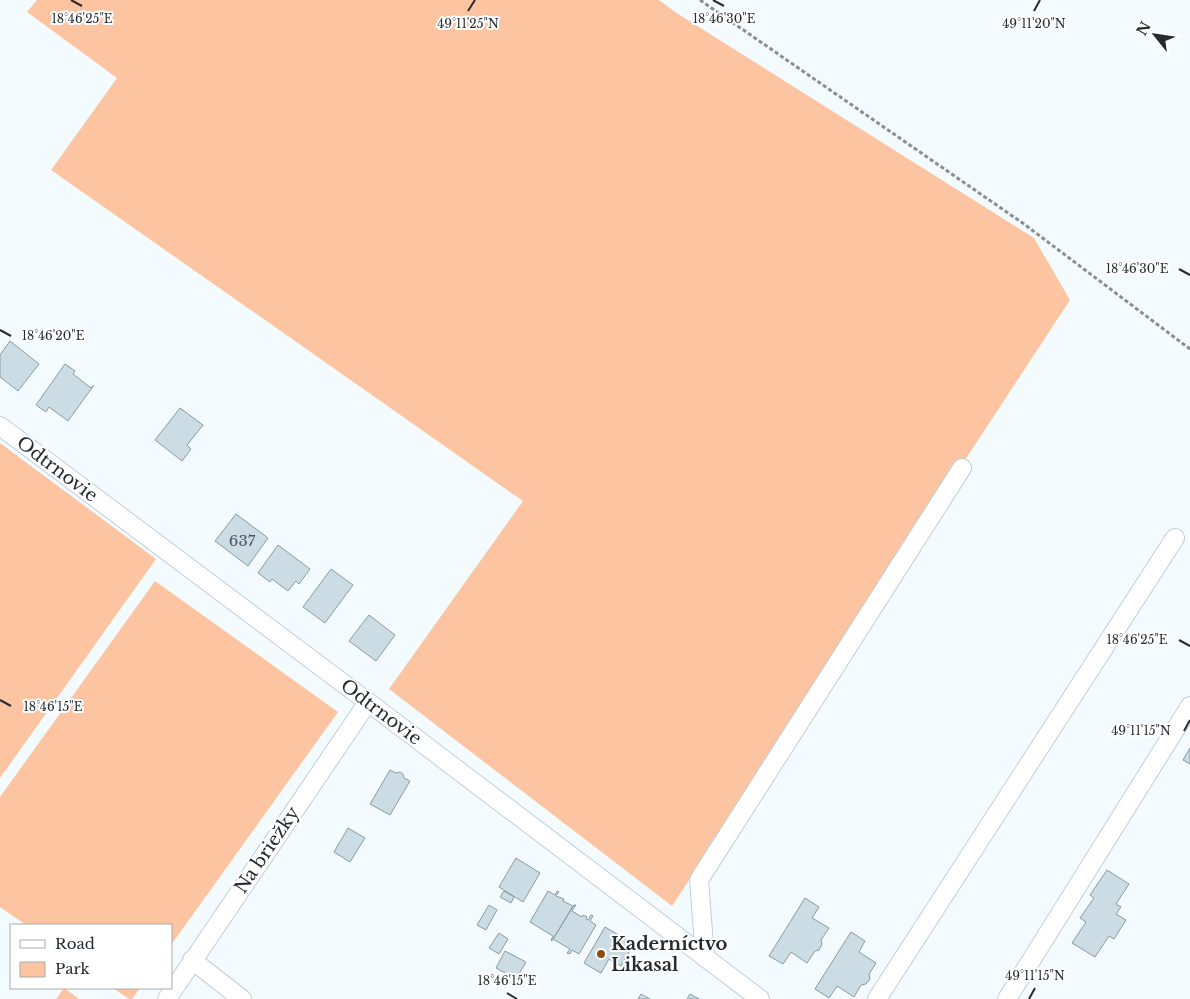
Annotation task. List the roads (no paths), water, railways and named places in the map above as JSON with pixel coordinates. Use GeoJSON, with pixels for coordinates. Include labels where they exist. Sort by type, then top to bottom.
{"type":"FeatureCollection","features":[{"type":"Feature","properties":{"kind":"street","name":"Odtrnovie"},"geometry":{"type":"LineString","coordinates":[[0,426],[760,999]]}},
{"type":"Feature","properties":{"kind":"street"},"geometry":{"type":"LineString","coordinates":[[706,958],[699,880],[962,468]]}},
{"type":"Feature","properties":{"kind":"street"},"geometry":{"type":"LineString","coordinates":[[876,999],[1176,538]]}},
{"type":"Feature","properties":{"kind":"street","name":"Na briežky"},"geometry":{"type":"LineString","coordinates":[[167,999],[368,702]]}},
{"type":"Feature","properties":{"kind":"street"},"geometry":{"type":"LineString","coordinates":[[1007,999],[1190,706]]}},
{"type":"Feature","properties":{"kind":"street"},"geometry":{"type":"LineString","coordinates":[[192,960],[242,999]]}},
{"type":"Feature","properties":{"kind":"place","name":"Kaderníctvo Likasal"},"geometry":{"type":"Point","coordinates":[601,954]}}]}
